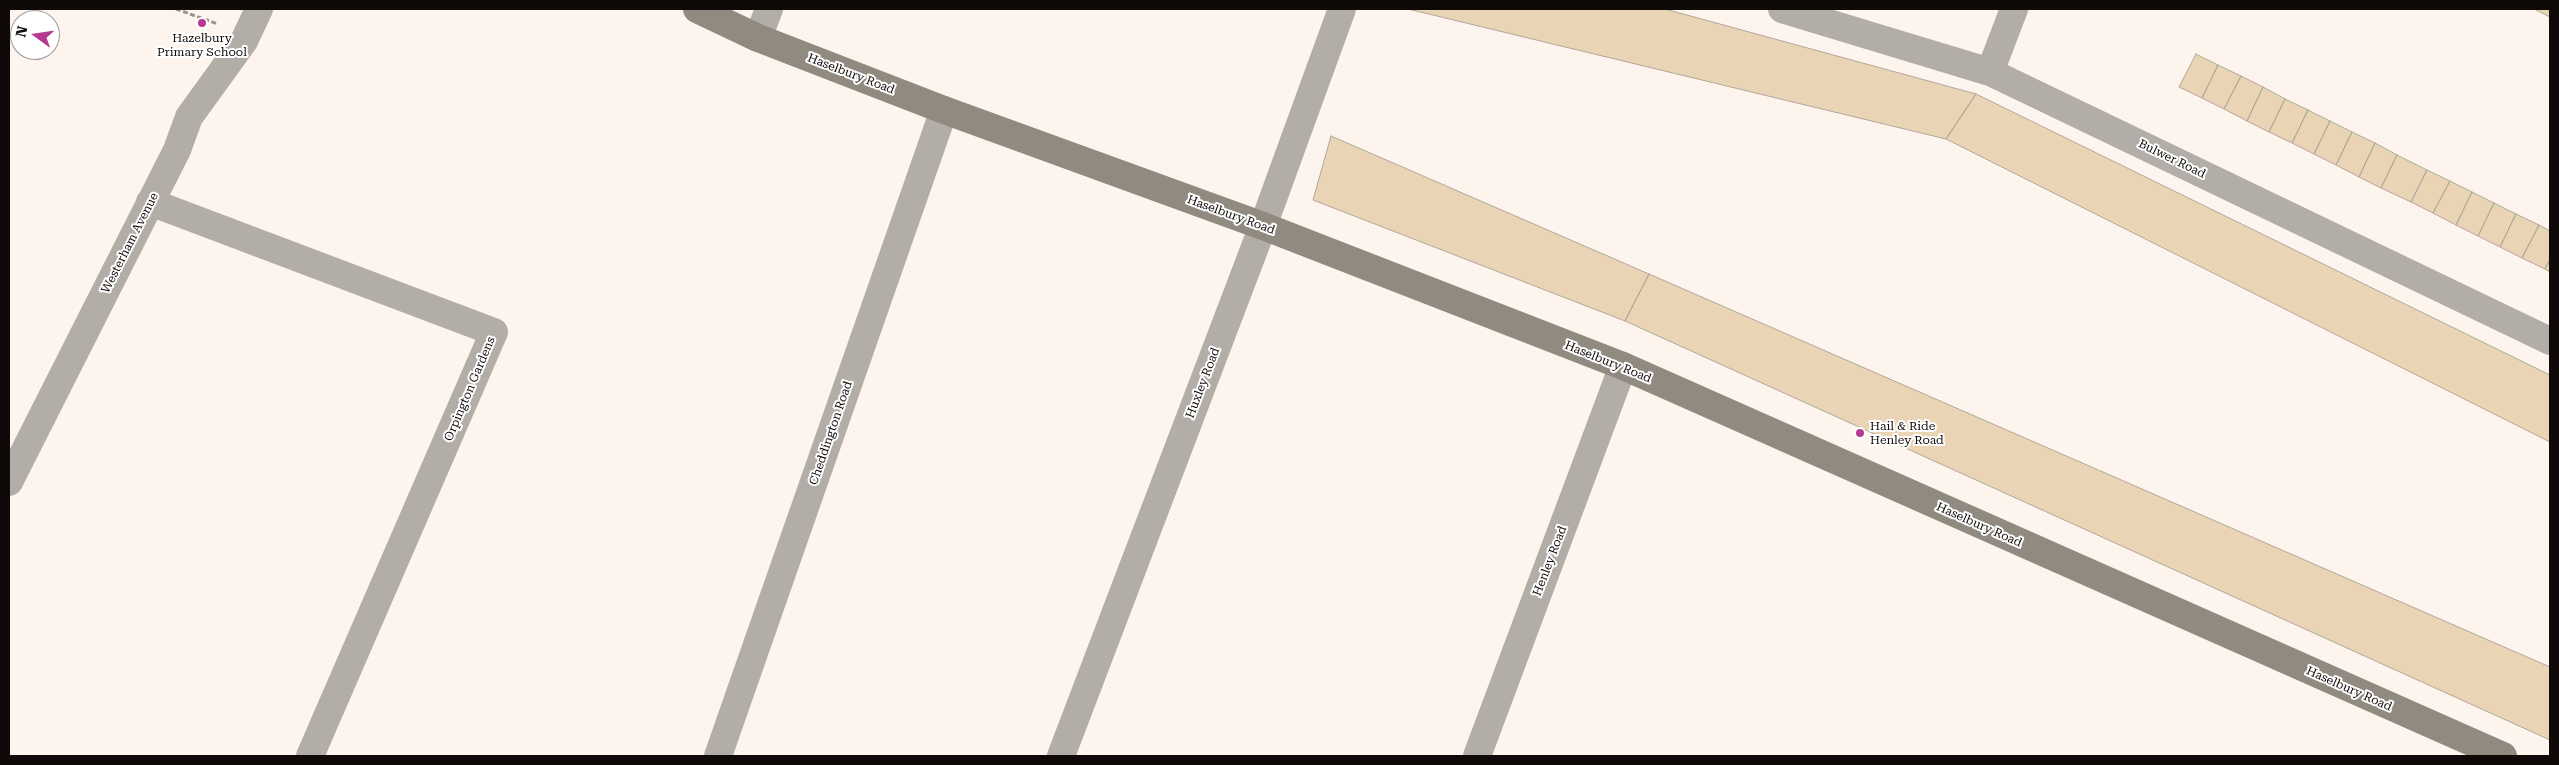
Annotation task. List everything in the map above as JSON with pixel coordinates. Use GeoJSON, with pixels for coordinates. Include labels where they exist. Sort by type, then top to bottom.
{"type":"FeatureCollection","features":[{"type":"Feature","properties":{"kind":"street","name":"Westerham Avenue"},"geometry":{"type":"LineString","coordinates":[[9,482],[178,150],[189,117],[244,41],[259,9]]}},
{"type":"Feature","properties":{"kind":"street","name":"Haselbury Road"},"geometry":{"type":"LineString","coordinates":[[697,9],[758,38],[944,110],[1263,226],[1624,366],[2503,756]]}},
{"type":"Feature","properties":{"kind":"street"},"geometry":{"type":"LineString","coordinates":[[758,38],[769,9]]}},
{"type":"Feature","properties":{"kind":"street","name":"Huxley Road"},"geometry":{"type":"LineString","coordinates":[[1062,756],[1263,226],[1342,9]]}},
{"type":"Feature","properties":{"kind":"street","name":"Bulwer Road"},"geometry":{"type":"LineString","coordinates":[[1782,9],[1990,72],[2550,341]]}},
{"type":"Feature","properties":{"kind":"street"},"geometry":{"type":"LineString","coordinates":[[1990,72],[2014,9]]}},
{"type":"Feature","properties":{"kind":"street","name":"Cheddington Road"},"geometry":{"type":"LineString","coordinates":[[718,756],[944,110]]}},
{"type":"Feature","properties":{"kind":"street","name":"Orpington Gardens"},"geometry":{"type":"LineString","coordinates":[[150,202],[494,332],[310,756]]}},
{"type":"Feature","properties":{"kind":"street","name":"Henley Road"},"geometry":{"type":"LineString","coordinates":[[1477,756],[1624,366]]}},
{"type":"Feature","properties":{"kind":"building"},"geometry":{"type":"Polygon","coordinates":[[[1408,9],[1665,9],[1976,94],[1946,139],[1408,9]]]}},
{"type":"Feature","properties":{"kind":"building"},"geometry":{"type":"Polygon","coordinates":[[[2550,9],[2550,17],[2536,10],[2550,9]]]}},
{"type":"Feature","properties":{"kind":"building"},"geometry":{"type":"Polygon","coordinates":[[[2196,54],[2218,65],[2202,98],[2179,87],[2196,54]]]}},
{"type":"Feature","properties":{"kind":"building"},"geometry":{"type":"Polygon","coordinates":[[[2218,65],[2241,76],[2224,109],[2202,98],[2218,65]]]}},
{"type":"Feature","properties":{"kind":"building"},"geometry":{"type":"Polygon","coordinates":[[[2241,76],[2263,87],[2247,121],[2224,109],[2241,76]]]}},
{"type":"Feature","properties":{"kind":"building"},"geometry":{"type":"Polygon","coordinates":[[[2263,87],[2285,99],[2269,132],[2247,121],[2263,87]]]}},
{"type":"Feature","properties":{"kind":"building"},"geometry":{"type":"Polygon","coordinates":[[[1976,94],[2550,375],[2550,442],[1946,139],[1976,94]]]}},
{"type":"Feature","properties":{"kind":"building"},"geometry":{"type":"Polygon","coordinates":[[[2285,99],[2308,110],[2292,143],[2269,132],[2285,99]]]}},
{"type":"Feature","properties":{"kind":"building"},"geometry":{"type":"Polygon","coordinates":[[[2308,110],[2330,121],[2314,154],[2292,143],[2308,110]]]}},
{"type":"Feature","properties":{"kind":"building"},"geometry":{"type":"Polygon","coordinates":[[[2330,121],[2352,132],[2336,165],[2314,154],[2330,121]]]}},
{"type":"Feature","properties":{"kind":"building"},"geometry":{"type":"Polygon","coordinates":[[[2352,132],[2375,143],[2359,177],[2336,165],[2352,132]]]}},
{"type":"Feature","properties":{"kind":"building"},"geometry":{"type":"Polygon","coordinates":[[[1331,136],[1649,274],[1625,321],[1313,200],[1331,136]]]}},
{"type":"Feature","properties":{"kind":"building"},"geometry":{"type":"Polygon","coordinates":[[[2375,143],[2397,155],[2381,188],[2359,177],[2375,143]]]}},
{"type":"Feature","properties":{"kind":"building"},"geometry":{"type":"Polygon","coordinates":[[[2397,155],[2427,170],[2411,202],[2381,188],[2397,155]]]}},
{"type":"Feature","properties":{"kind":"building"},"geometry":{"type":"Polygon","coordinates":[[[2427,170],[2450,181],[2433,213],[2411,202],[2427,170]]]}},
{"type":"Feature","properties":{"kind":"building"},"geometry":{"type":"Polygon","coordinates":[[[2450,181],[2472,192],[2456,225],[2433,213],[2450,181]]]}},
{"type":"Feature","properties":{"kind":"building"},"geometry":{"type":"Polygon","coordinates":[[[2472,192],[2494,203],[2478,236],[2456,225],[2472,192]]]}},
{"type":"Feature","properties":{"kind":"building"},"geometry":{"type":"Polygon","coordinates":[[[2494,203],[2516,214],[2500,247],[2478,236],[2494,203]]]}},
{"type":"Feature","properties":{"kind":"building"},"geometry":{"type":"Polygon","coordinates":[[[2516,214],[2539,225],[2522,258],[2500,247],[2516,214]]]}},
{"type":"Feature","properties":{"kind":"building"},"geometry":{"type":"Polygon","coordinates":[[[2539,225],[2550,231],[2550,259],[2545,269],[2522,258],[2539,225]]]}},
{"type":"Feature","properties":{"kind":"building"},"geometry":{"type":"Polygon","coordinates":[[[2550,259],[2550,272],[2545,269],[2550,259]]]}},
{"type":"Feature","properties":{"kind":"building"},"geometry":{"type":"Polygon","coordinates":[[[1649,274],[2550,667],[2550,740],[1625,321],[1649,274]]]}},
{"type":"Feature","properties":{"kind":"place","name":"Hazelbury Primary School"},"geometry":{"type":"Point","coordinates":[202,23]}},
{"type":"Feature","properties":{"kind":"place","name":"Hail & Ride Henley Road"},"geometry":{"type":"Point","coordinates":[1860,433]}}]}
